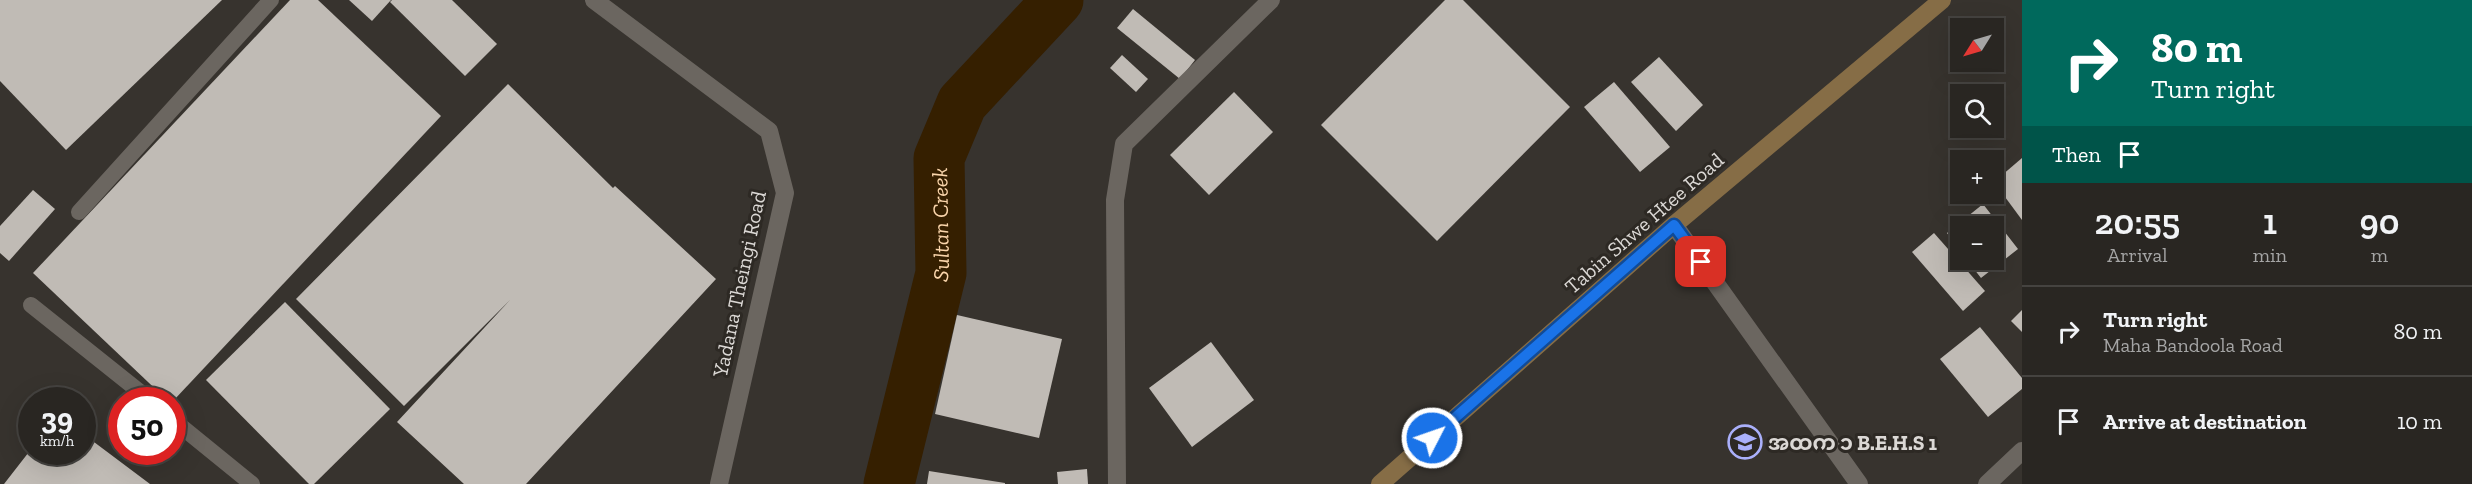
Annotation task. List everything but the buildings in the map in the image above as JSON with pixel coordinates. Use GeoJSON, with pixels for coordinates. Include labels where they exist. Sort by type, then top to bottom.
{"type":"FeatureCollection","features":[{"type":"Feature","properties":{"kind":"main road","name":"Tabin Shwe Htee Road"},"geometry":{"type":"LineString","coordinates":[[1380,484],[1674,225],[1942,0]]}},
{"type":"Feature","properties":{"kind":"street","name":"Yadana Theingi Road"},"geometry":{"type":"LineString","coordinates":[[594,0],[769,131],[785,193],[719,484]]}},
{"type":"Feature","properties":{"kind":"street"},"geometry":{"type":"LineString","coordinates":[[1117,484],[1115,200],[1124,144],[1270,0]]}},
{"type":"Feature","properties":{"kind":"street"},"geometry":{"type":"LineString","coordinates":[[1674,225],[1859,484]]}},
{"type":"Feature","properties":{"kind":"street"},"geometry":{"type":"LineString","coordinates":[[1987,484],[2022,451]]}},
{"type":"Feature","properties":{"kind":"lane"},"geometry":{"type":"LineString","coordinates":[[79,212],[271,0]]}},
{"type":"Feature","properties":{"kind":"lane"},"geometry":{"type":"LineString","coordinates":[[32,305],[134,387]]}},
{"type":"Feature","properties":{"kind":"lane"},"geometry":{"type":"LineString","coordinates":[[186,430],[252,484]]}},
{"type":"Feature","properties":{"kind":"waterway","name":"Sultan Creek"},"geometry":{"type":"LineString","coordinates":[[889,484],[941,273],[939,158],[962,103],[1058,0]]}},
{"type":"Feature","properties":{"kind":"place","name":"အထက ၁ B.E.H.S 1"},"geometry":{"type":"Point","coordinates":[1745,442]}},
{"type":"Feature","properties":{"kind":"route"},"geometry":{"type":"LineString","coordinates":[[1432,438],[1674,225],[1701,262]]}}]}
